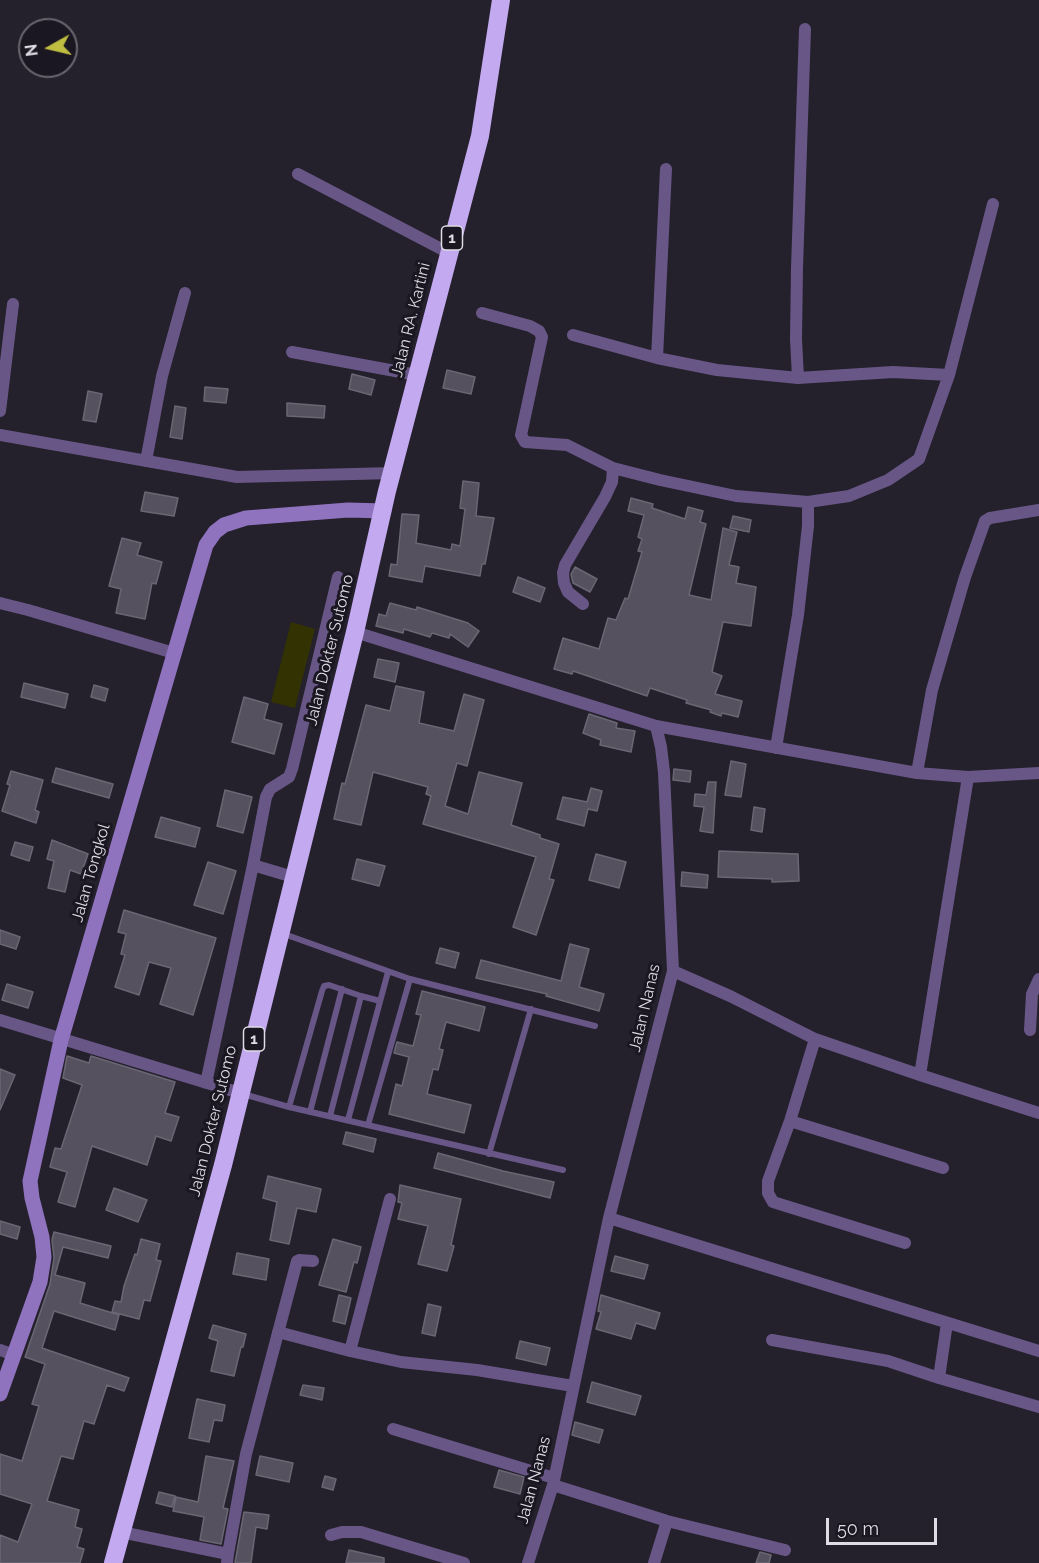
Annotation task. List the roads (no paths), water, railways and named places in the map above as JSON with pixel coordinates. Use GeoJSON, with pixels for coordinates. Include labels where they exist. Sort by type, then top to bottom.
{"type":"FeatureCollection","features":[{"type":"Feature","properties":{"kind":"highway","name":"Jalan RA. Kartini"},"geometry":{"type":"LineString","coordinates":[[390,483],[480,136],[501,0]]}},
{"type":"Feature","properties":{"kind":"highway","name":"1"},"geometry":{"type":"LineString","coordinates":[[384,511],[390,483]]}},
{"type":"Feature","properties":{"kind":"highway","name":"Jalan Dokter Sutomo"},"geometry":{"type":"LineString","coordinates":[[112,1563],[220,1176],[384,511]]}},
{"type":"Feature","properties":{"kind":"street"},"geometry":{"type":"LineString","coordinates":[[798,378],[797,268],[805,29]]}},
{"type":"Feature","properties":{"kind":"street"},"geometry":{"type":"LineString","coordinates":[[657,358],[666,169]]}},
{"type":"Feature","properties":{"kind":"street"},"geometry":{"type":"LineString","coordinates":[[298,174],[448,253]]}},
{"type":"Feature","properties":{"kind":"street"},"geometry":{"type":"LineString","coordinates":[[482,314],[530,326],[539,331],[542,337],[520,435],[529,444],[546,442],[567,445],[613,468],[660,480],[727,494],[808,506],[849,496],[888,480],[919,459],[949,375],[993,204]]}},
{"type":"Feature","properties":{"kind":"street"},"geometry":{"type":"LineString","coordinates":[[146,461],[162,376],[185,293]]}},
{"type":"Feature","properties":{"kind":"street"},"geometry":{"type":"LineString","coordinates":[[0,411],[13,304]]}},
{"type":"Feature","properties":{"kind":"street"},"geometry":{"type":"LineString","coordinates":[[573,335],[657,358],[717,370],[798,378],[893,372],[949,375]]}},
{"type":"Feature","properties":{"kind":"street"},"geometry":{"type":"LineString","coordinates":[[292,352],[417,375]]}},
{"type":"Feature","properties":{"kind":"street"},"geometry":{"type":"LineString","coordinates":[[0,435],[237,477],[390,483]]}},
{"type":"Feature","properties":{"kind":"street"},"geometry":{"type":"LineString","coordinates":[[583,604],[568,592],[563,573],[565,565],[605,497],[612,482],[613,468]]}},
{"type":"Feature","properties":{"kind":"street"},"geometry":{"type":"LineString","coordinates":[[348,510],[368,505],[390,483]]}},
{"type":"Feature","properties":{"kind":"street"},"geometry":{"type":"LineString","coordinates":[[776,748],[798,615],[808,526],[808,506]]}},
{"type":"Feature","properties":{"kind":"street","name":"Jalan Tongkol"},"geometry":{"type":"LineString","coordinates":[[0,1394],[7,1353],[40,1282],[44,1257],[30,1181],[61,1040],[206,545],[215,532],[246,518],[348,510],[384,511]]}},
{"type":"Feature","properties":{"kind":"street"},"geometry":{"type":"LineString","coordinates":[[917,773],[932,690],[965,577],[985,521],[990,518],[1039,510]]}},
{"type":"Feature","properties":{"kind":"street"},"geometry":{"type":"LineString","coordinates":[[206,1083],[266,797],[270,789],[289,777],[292,769],[338,577]]}},
{"type":"Feature","properties":{"kind":"street"},"geometry":{"type":"LineString","coordinates":[[0,603],[174,653]]}},
{"type":"Feature","properties":{"kind":"street"},"geometry":{"type":"LineString","coordinates":[[355,632],[656,726],[917,773],[968,777],[1039,773]]}},
{"type":"Feature","properties":{"kind":"street","name":"Jalan Nanas"},"geometry":{"type":"LineString","coordinates":[[528,1563],[554,1481],[609,1218],[673,971],[664,772],[656,726]]}},
{"type":"Feature","properties":{"kind":"street"},"geometry":{"type":"LineString","coordinates":[[920,1075],[968,777]]}},
{"type":"Feature","properties":{"kind":"street"},"geometry":{"type":"LineString","coordinates":[[253,865],[294,877]]}},
{"type":"Feature","properties":{"kind":"street"},"geometry":{"type":"LineString","coordinates":[[673,971],[815,1038],[1039,1113]]}},
{"type":"Feature","properties":{"kind":"street"},"geometry":{"type":"LineString","coordinates":[[1030,1030],[1032,994],[1039,979]]}},
{"type":"Feature","properties":{"kind":"street"},"geometry":{"type":"LineString","coordinates":[[0,1020],[240,1093]]}},
{"type":"Feature","properties":{"kind":"street"},"geometry":{"type":"LineString","coordinates":[[815,1038],[790,1121],[768,1181],[768,1193],[773,1202],[905,1243]]}},
{"type":"Feature","properties":{"kind":"street"},"geometry":{"type":"LineString","coordinates":[[790,1121],[943,1168]]}},
{"type":"Feature","properties":{"kind":"street"},"geometry":{"type":"LineString","coordinates":[[350,1351],[390,1199]]}},
{"type":"Feature","properties":{"kind":"street"},"geometry":{"type":"LineString","coordinates":[[609,1218],[1039,1351]]}},
{"type":"Feature","properties":{"kind":"street"},"geometry":{"type":"LineString","coordinates":[[121,1532],[227,1559],[246,1454],[297,1261],[312,1261]]}},
{"type":"Feature","properties":{"kind":"street"},"geometry":{"type":"LineString","coordinates":[[939,1378],[947,1323]]}},
{"type":"Feature","properties":{"kind":"street"},"geometry":{"type":"LineString","coordinates":[[278,1332],[401,1362],[477,1370],[573,1386]]}},
{"type":"Feature","properties":{"kind":"street"},"geometry":{"type":"LineString","coordinates":[[772,1340],[888,1362],[1039,1407]]}},
{"type":"Feature","properties":{"kind":"street"},"geometry":{"type":"LineString","coordinates":[[393,1429],[554,1481],[667,1521],[785,1550]]}},
{"type":"Feature","properties":{"kind":"street"},"geometry":{"type":"LineString","coordinates":[[654,1563],[667,1521]]}},
{"type":"Feature","properties":{"kind":"street"},"geometry":{"type":"LineString","coordinates":[[332,1535],[342,1532],[361,1532],[464,1563]]}},
{"type":"Feature","properties":{"kind":"lane"},"geometry":{"type":"LineString","coordinates":[[280,932],[410,979],[595,1026]]}},
{"type":"Feature","properties":{"kind":"lane"},"geometry":{"type":"LineString","coordinates":[[348,1120],[388,972]]}},
{"type":"Feature","properties":{"kind":"lane"},"geometry":{"type":"LineString","coordinates":[[368,1125],[410,979]]}},
{"type":"Feature","properties":{"kind":"lane"},"geometry":{"type":"LineString","coordinates":[[289,1107],[324,986],[329,985],[380,1001]]}},
{"type":"Feature","properties":{"kind":"lane"},"geometry":{"type":"LineString","coordinates":[[310,1112],[342,989]]}},
{"type":"Feature","properties":{"kind":"lane"},"geometry":{"type":"LineString","coordinates":[[330,1116],[361,996]]}},
{"type":"Feature","properties":{"kind":"lane"},"geometry":{"type":"LineString","coordinates":[[489,1154],[531,1009]]}},
{"type":"Feature","properties":{"kind":"lane"},"geometry":{"type":"LineString","coordinates":[[240,1093],[289,1107],[562,1170]]}}]}
